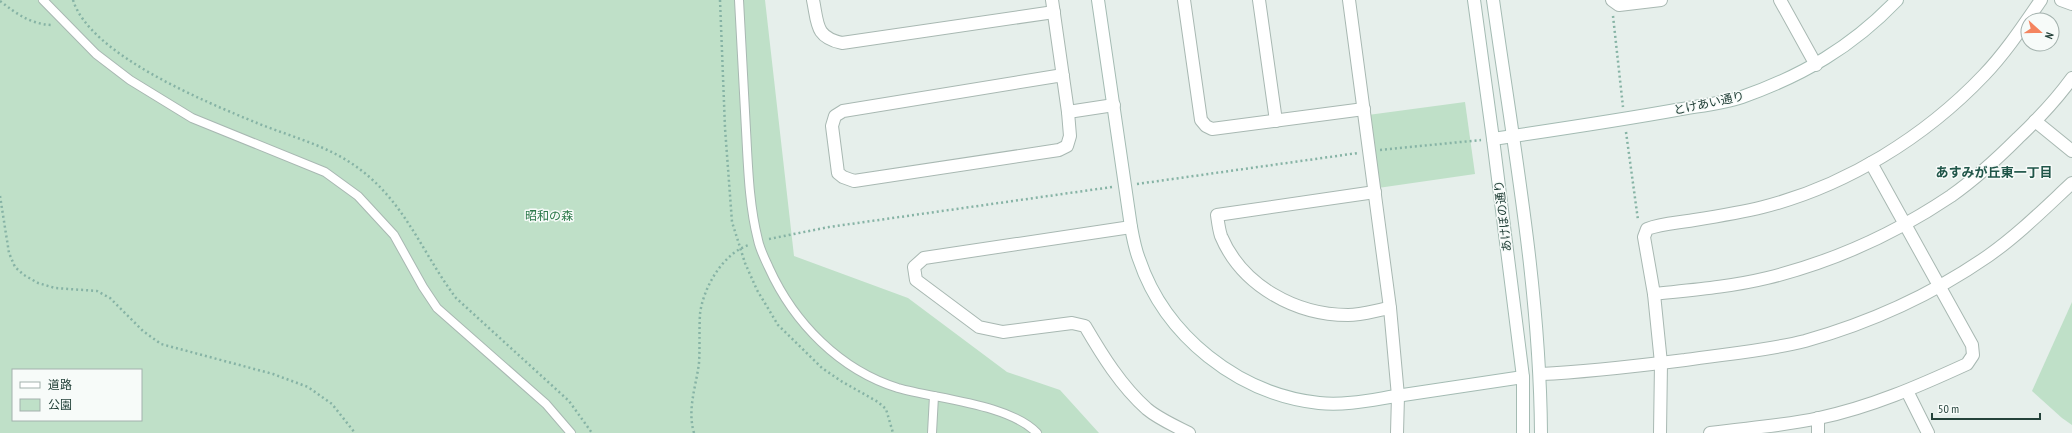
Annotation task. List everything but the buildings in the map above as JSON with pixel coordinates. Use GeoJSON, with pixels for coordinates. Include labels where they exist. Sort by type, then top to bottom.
{"type":"FeatureCollection","features":[{"type":"Feature","properties":{"kind":"street"},"geometry":{"type":"LineString","coordinates":[[813,0],[820,31],[829,40],[842,43],[1053,6],[1063,75],[1068,112],[1070,136],[1067,146],[1059,150],[854,181],[843,177],[838,173],[832,126],[835,116],[843,111],[1063,75]]}},
{"type":"Feature","properties":{"kind":"street"},"geometry":{"type":"LineString","coordinates":[[1098,0],[1131,227],[1138,259],[1152,289],[1176,325],[1206,356],[1243,380],[1281,396],[1319,403],[1359,403],[1523,377]]}},
{"type":"Feature","properties":{"kind":"street"},"geometry":{"type":"LineString","coordinates":[[1184,0],[1201,120],[1206,126],[1212,129],[1364,109]]}},
{"type":"Feature","properties":{"kind":"street"},"geometry":{"type":"LineString","coordinates":[[1259,0],[1276,121]]}},
{"type":"Feature","properties":{"kind":"street"},"geometry":{"type":"LineString","coordinates":[[1349,0],[1390,308],[1398,396],[1397,433]]}},
{"type":"Feature","properties":{"kind":"street","name":"あけぼの通り"},"geometry":{"type":"LineString","coordinates":[[1474,0],[1523,377],[1523,433]]}},
{"type":"Feature","properties":{"kind":"street","name":"あけぼの通り"},"geometry":{"type":"LineString","coordinates":[[1493,0],[1526,237],[1541,374],[1542,433]]}},
{"type":"Feature","properties":{"kind":"street"},"geometry":{"type":"LineString","coordinates":[[1612,0],[1619,5],[1661,0]]}},
{"type":"Feature","properties":{"kind":"street"},"geometry":{"type":"LineString","coordinates":[[1780,0],[1816,65]]}},
{"type":"Feature","properties":{"kind":"street","name":"とけあい通り"},"geometry":{"type":"LineString","coordinates":[[1493,139],[1625,120],[1740,98],[1816,65],[1849,43],[1882,15],[1896,0]]}},
{"type":"Feature","properties":{"kind":"street"},"geometry":{"type":"LineString","coordinates":[[1660,433],[1661,363],[1654,294],[1644,237],[1647,229],[1763,207],[1810,192],[1871,163],[1910,138],[1951,106],[1984,75],[2010,44],[2041,0]]}},
{"type":"Feature","properties":{"kind":"street"},"geometry":{"type":"LineString","coordinates":[[2062,0],[2072,4]]}},
{"type":"Feature","properties":{"kind":"street"},"geometry":{"type":"LineString","coordinates":[[1654,294],[1714,288],[1767,278],[1823,262],[1904,224],[1958,191],[1989,166],[2035,121],[2072,78]]}},
{"type":"Feature","properties":{"kind":"street"},"geometry":{"type":"LineString","coordinates":[[1068,112],[1114,105]]}},
{"type":"Feature","properties":{"kind":"street"},"geometry":{"type":"LineString","coordinates":[[2035,121],[2072,151]]}},
{"type":"Feature","properties":{"kind":"street"},"geometry":{"type":"LineString","coordinates":[[1710,433],[1740,431],[1818,418],[1907,391],[1967,364],[1973,355],[1972,345],[1871,163]]}},
{"type":"Feature","properties":{"kind":"street"},"geometry":{"type":"LineString","coordinates":[[1541,374],[1576,372],[1661,363],[1804,341],[1882,313],[1939,286],[1988,256],[2029,223],[2072,183]]}},
{"type":"Feature","properties":{"kind":"street"},"geometry":{"type":"LineString","coordinates":[[1375,192],[1217,215],[1221,236],[1232,255],[1246,274],[1270,293],[1293,306],[1321,312],[1349,315],[1390,308]]}},
{"type":"Feature","properties":{"kind":"street"},"geometry":{"type":"LineString","coordinates":[[1131,227],[924,258],[914,267],[916,280],[978,327],[1003,332],[1072,323],[1084,326],[1102,356],[1126,387],[1169,428],[1189,433]]}},
{"type":"Feature","properties":{"kind":"street"},"geometry":{"type":"LineString","coordinates":[[1907,391],[1928,433]]}},
{"type":"Feature","properties":{"kind":"street"},"geometry":{"type":"LineString","coordinates":[[1818,418],[1818,433]]}},
{"type":"Feature","properties":{"kind":"lane"},"geometry":{"type":"LineString","coordinates":[[44,0],[62,21],[96,54],[125,76],[192,118],[325,172],[358,196],[394,235],[423,287],[437,308],[546,404],[571,433]]}},
{"type":"Feature","properties":{"kind":"lane"},"geometry":{"type":"LineString","coordinates":[[739,0],[748,163],[758,242],[778,286],[798,317],[824,345],[846,363],[875,378],[898,387],[1008,414],[1037,433]]}},
{"type":"Feature","properties":{"kind":"lane"},"geometry":{"type":"LineString","coordinates":[[932,433],[934,396]]}},
{"type":"Feature","properties":{"kind":"path"},"geometry":{"type":"LineString","coordinates":[[720,0],[725,128],[732,222],[745,263]]}},
{"type":"Feature","properties":{"kind":"path"},"geometry":{"type":"LineString","coordinates":[[0,1],[20,17],[38,25],[52,25],[62,21]]}},
{"type":"Feature","properties":{"kind":"path"},"geometry":{"type":"LineString","coordinates":[[694,433],[692,401],[699,363],[702,307],[705,295],[718,271],[730,255],[739,248],[758,242],[829,227],[1370,151],[1493,139]]}},
{"type":"Feature","properties":{"kind":"path"},"geometry":{"type":"LineString","coordinates":[[0,196],[10,253],[15,267],[24,275],[38,283],[56,288],[97,291],[110,298],[143,331],[161,344],[273,374],[308,387],[332,404],[355,433]]}},
{"type":"Feature","properties":{"kind":"green space","name":"昭和の森"},"geometry":{"type":"Polygon","coordinates":[[[0,0],[765,0],[794,256],[908,298],[1007,372],[1060,390],[1099,433],[0,433],[0,0]]]}},
{"type":"Feature","properties":{"kind":"green space"},"geometry":{"type":"Polygon","coordinates":[[[1465,102],[1475,174],[1378,188],[1368,115],[1465,102]]]}},
{"type":"Feature","properties":{"kind":"green space"},"geometry":{"type":"Polygon","coordinates":[[[2072,302],[2072,425],[2032,391],[2072,302]]]}},
{"type":"Feature","properties":{"kind":"district","name":"あすみが丘東一丁目"},"geometry":{"type":"Point","coordinates":[1994,172]}}]}
